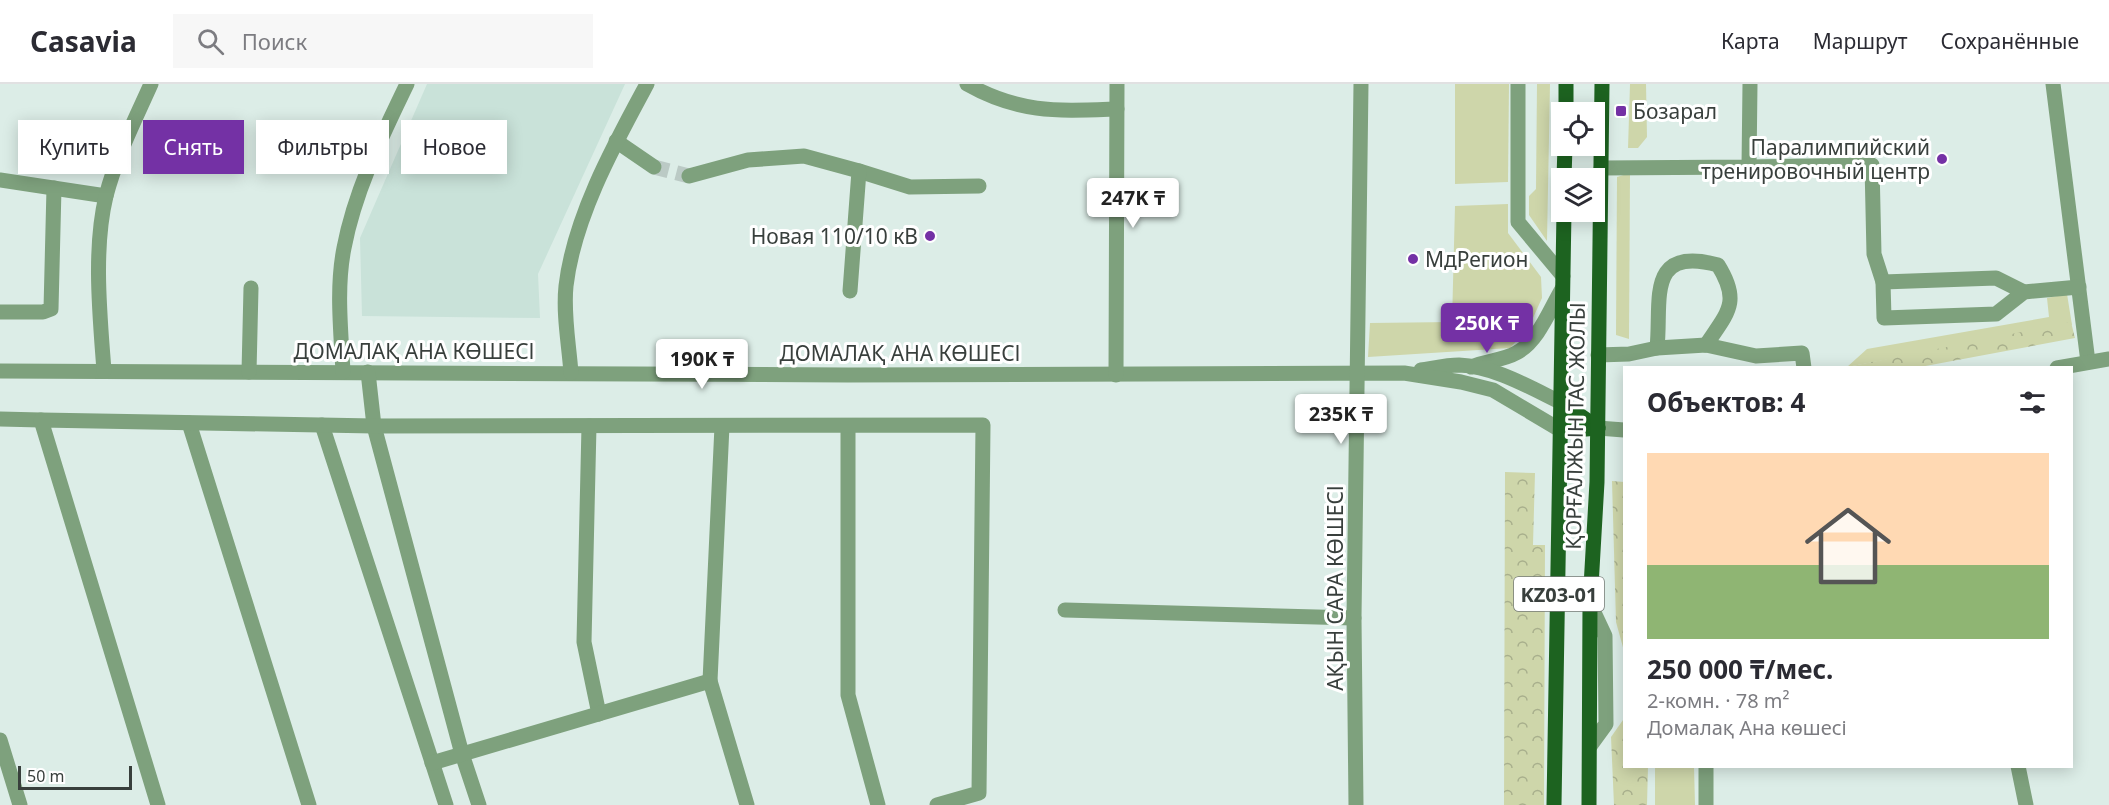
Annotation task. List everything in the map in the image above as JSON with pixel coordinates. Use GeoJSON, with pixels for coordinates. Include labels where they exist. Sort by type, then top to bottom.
{"type":"FeatureCollection","features":[{"type":"Feature","properties":{"kind":"main road"},"geometry":{"type":"LineString","coordinates":[[1566,84],[1566,102]]}},
{"type":"Feature","properties":{"kind":"main road","name":"ҚОРҒАЛЖЫН ТАС ЖОЛЫ"},"geometry":{"type":"LineString","coordinates":[[1601,168],[1602,84]]}},
{"type":"Feature","properties":{"kind":"main road","name":"ҚОРҒАЛЖЫН ТАС ЖОЛЫ"},"geometry":{"type":"LineString","coordinates":[[1554,805],[1564,222]]}},
{"type":"Feature","properties":{"kind":"main road","name":"ҚОРҒАЛЖЫН ТАС ЖОЛЫ"},"geometry":{"type":"LineString","coordinates":[[1589,805],[1590,604],[1598,428],[1600,222]]}},
{"type":"Feature","properties":{"kind":"main road"},"geometry":{"type":"LineString","coordinates":[[1562,402],[1598,428]]}},
{"type":"Feature","properties":{"kind":"main road"},"geometry":{"type":"LineString","coordinates":[[1562,431],[1598,428]]}},
{"type":"Feature","properties":{"kind":"street"},"geometry":{"type":"LineString","coordinates":[[104,371],[99,313],[100,262],[106,196],[129,133],[152,84]]}},
{"type":"Feature","properties":{"kind":"street"},"geometry":{"type":"LineString","coordinates":[[343,372],[340,291],[344,249],[356,203],[380,140],[407,84]]}},
{"type":"Feature","properties":{"kind":"street"},"geometry":{"type":"LineString","coordinates":[[571,373],[566,289],[574,243],[616,141],[647,84]]}},
{"type":"Feature","properties":{"kind":"street"},"geometry":{"type":"LineString","coordinates":[[967,84],[987,95],[1022,108],[1064,111],[1117,109]]}},
{"type":"Feature","properties":{"kind":"street"},"geometry":{"type":"LineString","coordinates":[[1116,375],[1117,84]]}},
{"type":"Feature","properties":{"kind":"street","name":"АҚЫН САРА КӨШЕСІ"},"geometry":{"type":"LineString","coordinates":[[1356,805],[1354,618],[1361,84]]}},
{"type":"Feature","properties":{"kind":"street"},"geometry":{"type":"LineString","coordinates":[[1471,367],[1487,360],[1515,354],[1529,343],[1562,282],[1518,222],[1518,84]]}},
{"type":"Feature","properties":{"kind":"street"},"geometry":{"type":"LineString","coordinates":[[1749,167],[1750,84]]}},
{"type":"Feature","properties":{"kind":"street"},"geometry":{"type":"LineString","coordinates":[[2053,84],[2088,362]]}},
{"type":"Feature","properties":{"kind":"street"},"geometry":{"type":"LineString","coordinates":[[616,141],[654,167]]}},
{"type":"Feature","properties":{"kind":"street"},"geometry":{"type":"LineString","coordinates":[[689,176],[748,160],[804,156],[910,187],[979,186]]}},
{"type":"Feature","properties":{"kind":"street"},"geometry":{"type":"LineString","coordinates":[[1601,168],[1872,165],[1874,254],[1883,282],[1884,318],[1996,314],[2024,292]]}},
{"type":"Feature","properties":{"kind":"street"},"geometry":{"type":"LineString","coordinates":[[850,291],[859,171]]}},
{"type":"Feature","properties":{"kind":"street"},"geometry":{"type":"LineString","coordinates":[[0,180],[106,196]]}},
{"type":"Feature","properties":{"kind":"street"},"geometry":{"type":"LineString","coordinates":[[0,312],[43,312],[51,309],[54,188]]}},
{"type":"Feature","properties":{"kind":"street"},"geometry":{"type":"LineString","coordinates":[[1657,348],[1658,288],[1668,271],[1678,263],[1698,260],[1718,265],[1727,280],[1732,298],[1726,317],[1706,345]]}},
{"type":"Feature","properties":{"kind":"street"},"geometry":{"type":"LineString","coordinates":[[1883,282],[1996,278],[2024,292],[2079,287]]}},
{"type":"Feature","properties":{"kind":"street"},"geometry":{"type":"LineString","coordinates":[[249,372],[251,288]]}},
{"type":"Feature","properties":{"kind":"street"},"geometry":{"type":"LineString","coordinates":[[1598,355],[1629,354],[1657,348],[1706,345],[1756,356],[1802,353],[1804,366]]}},
{"type":"Feature","properties":{"kind":"street"},"geometry":{"type":"LineString","coordinates":[[2067,366],[2109,359]]}},
{"type":"Feature","properties":{"kind":"street","name":"ДОМАЛАҚ АНА КӨШЕСІ"},"geometry":{"type":"LineString","coordinates":[[1404,373],[1458,365],[1471,367],[1516,382],[1562,402]]}},
{"type":"Feature","properties":{"kind":"street","name":"ДОМАЛАҚ АНА КӨШЕСІ"},"geometry":{"type":"LineString","coordinates":[[0,371],[1116,375],[1404,373],[1461,382],[1493,390],[1562,431]]}},
{"type":"Feature","properties":{"kind":"street"},"geometry":{"type":"LineString","coordinates":[[368,372],[374,426],[462,754],[479,805]]}},
{"type":"Feature","properties":{"kind":"street"},"geometry":{"type":"LineString","coordinates":[[0,418],[374,426],[983,425],[979,793],[937,805]]}},
{"type":"Feature","properties":{"kind":"street"},"geometry":{"type":"LineString","coordinates":[[41,420],[158,805]]}},
{"type":"Feature","properties":{"kind":"street"},"geometry":{"type":"LineString","coordinates":[[189,423],[309,805]]}},
{"type":"Feature","properties":{"kind":"street"},"geometry":{"type":"LineString","coordinates":[[322,425],[446,805]]}},
{"type":"Feature","properties":{"kind":"street"},"geometry":{"type":"LineString","coordinates":[[589,426],[584,642],[599,714]]}},
{"type":"Feature","properties":{"kind":"street"},"geometry":{"type":"LineString","coordinates":[[722,426],[710,681],[747,805]]}},
{"type":"Feature","properties":{"kind":"street"},"geometry":{"type":"LineString","coordinates":[[848,426],[848,695],[878,805]]}},
{"type":"Feature","properties":{"kind":"street"},"geometry":{"type":"LineString","coordinates":[[1598,428],[1623,430]]}},
{"type":"Feature","properties":{"kind":"street"},"geometry":{"type":"LineString","coordinates":[[1065,610],[1354,618]]}},
{"type":"Feature","properties":{"kind":"street"},"geometry":{"type":"LineString","coordinates":[[432,763],[710,681]]}},
{"type":"Feature","properties":{"kind":"street"},"geometry":{"type":"LineString","coordinates":[[0,740],[20,805]]}},
{"type":"Feature","properties":{"kind":"street"},"geometry":{"type":"LineString","coordinates":[[1706,768],[1706,805]]}},
{"type":"Feature","properties":{"kind":"street"},"geometry":{"type":"LineString","coordinates":[[2018,768],[2026,805]]}},
{"type":"Feature","properties":{"kind":"shaded area"},"geometry":{"type":"Polygon","coordinates":[[[427,84],[625,84],[538,274],[540,318],[362,316],[360,238],[401,144],[401,174],[507,174],[507,120],[411,120],[427,84]]]}},
{"type":"Feature","properties":{"kind":"green space"},"geometry":{"type":"Polygon","coordinates":[[[1455,84],[1509,84],[1508,182],[1455,184],[1455,84]]]}},
{"type":"Feature","properties":{"kind":"green space"},"geometry":{"type":"Polygon","coordinates":[[[1537,84],[1550,84],[1547,241],[1529,215],[1529,196],[1536,189],[1537,84]]]}},
{"type":"Feature","properties":{"kind":"green space"},"geometry":{"type":"Polygon","coordinates":[[[1630,84],[1646,84],[1647,137],[1638,148],[1628,148],[1630,84]]]}},
{"type":"Feature","properties":{"kind":"green space"},"geometry":{"type":"Polygon","coordinates":[[[1630,173],[1629,339],[1616,335],[1617,177],[1630,173]]]}},
{"type":"Feature","properties":{"kind":"green space"},"geometry":{"type":"Polygon","coordinates":[[[1508,204],[1508,233],[1541,277],[1542,298],[1528,329],[1510,348],[1368,357],[1370,323],[1452,322],[1455,206],[1508,204]]]}},
{"type":"Feature","properties":{"kind":"green space"},"geometry":{"type":"Polygon","coordinates":[[[2067,294],[2072,325],[1848,366],[1867,349],[2049,317],[2047,298],[2067,294]]]}},
{"type":"Feature","properties":{"kind":"green space"},"geometry":{"type":"Polygon","coordinates":[[[2071,322],[2075,338],[1925,366],[1852,366],[2071,322]]]}},
{"type":"Feature","properties":{"kind":"green space"},"geometry":{"type":"Polygon","coordinates":[[[1505,472],[1535,473],[1533,545],[1545,545],[1544,805],[1504,805],[1505,472]]]}},
{"type":"Feature","properties":{"kind":"green space"},"geometry":{"type":"Polygon","coordinates":[[[1612,481],[1623,482],[1623,647],[1616,622],[1612,481]]]}},
{"type":"Feature","properties":{"kind":"green space"},"geometry":{"type":"Polygon","coordinates":[[[1623,720],[1623,768],[1648,768],[1647,805],[1614,805],[1611,737],[1623,720]]]}},
{"type":"Feature","properties":{"kind":"green space"},"geometry":{"type":"Polygon","coordinates":[[[1655,768],[1694,768],[1695,805],[1655,805],[1655,768]]]}},
{"type":"Feature","properties":{"kind":"tunnel"},"geometry":{"type":"LineString","coordinates":[[654,167],[689,176]]}},
{"type":"Feature","properties":{"kind":"place","name":"Бозарал"},"geometry":{"type":"Point","coordinates":[1621,111]}},
{"type":"Feature","properties":{"kind":"place","name":"Паралимпийский тренировочный центр"},"geometry":{"type":"Point","coordinates":[1942,159]}},
{"type":"Feature","properties":{"kind":"place","name":"Новая 110/10 кВ"},"geometry":{"type":"Point","coordinates":[930,236]}},
{"type":"Feature","properties":{"kind":"place","name":"МдРегион"},"geometry":{"type":"Point","coordinates":[1413,259]}}]}
